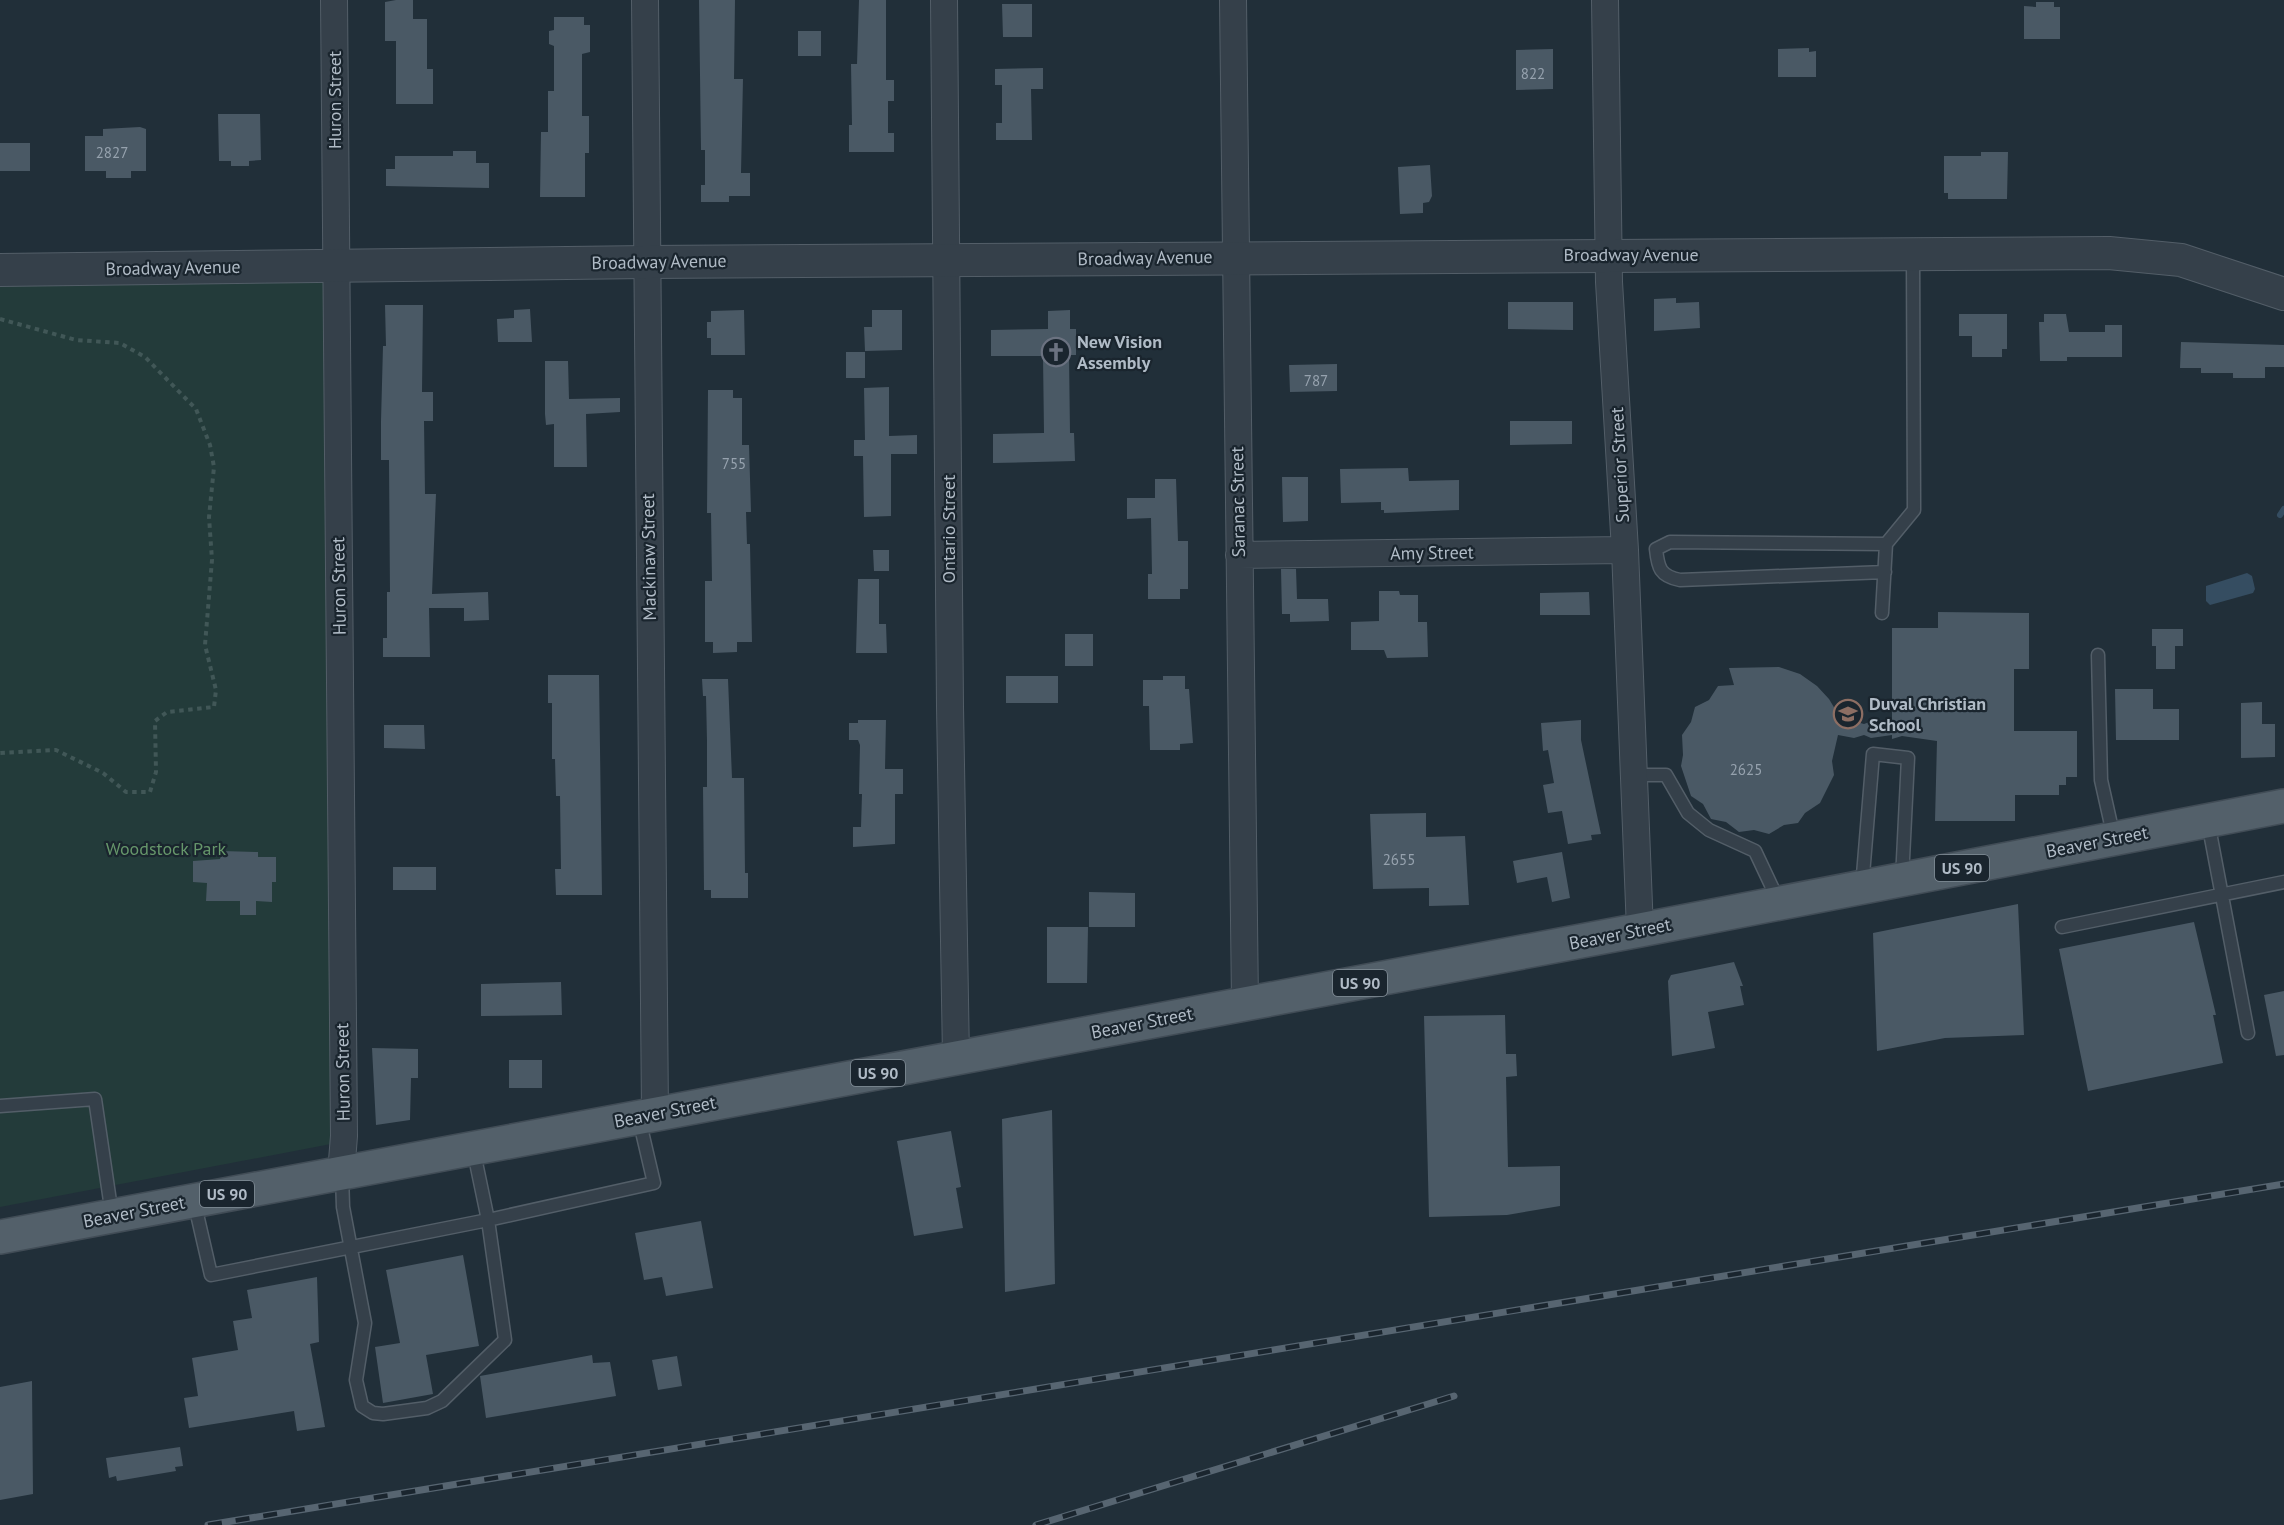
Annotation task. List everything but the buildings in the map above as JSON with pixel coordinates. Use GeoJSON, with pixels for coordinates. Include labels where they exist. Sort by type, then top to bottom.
{"type":"FeatureCollection","features":[{"type":"Feature","properties":{"kind":"main road","name":"Beaver Street"},"geometry":{"type":"LineString","coordinates":[[0,1237],[1779,904],[2284,806]]}},
{"type":"Feature","properties":{"kind":"street","name":"Huron Street"},"geometry":{"type":"LineString","coordinates":[[334,0],[344,1124],[341,1173]]}},
{"type":"Feature","properties":{"kind":"street","name":"Mackinaw Street"},"geometry":{"type":"LineString","coordinates":[[645,0],[647,1116]]}},
{"type":"Feature","properties":{"kind":"street","name":"Ontario Street"},"geometry":{"type":"LineString","coordinates":[[944,0],[956,1058]]}},
{"type":"Feature","properties":{"kind":"street","name":"Saranac Street"},"geometry":{"type":"LineString","coordinates":[[1233,0],[1245,1004]]}},
{"type":"Feature","properties":{"kind":"street","name":"Superior Street"},"geometry":{"type":"LineString","coordinates":[[1605,0],[1609,255],[1625,550],[1640,930]]}},
{"type":"Feature","properties":{"kind":"street","name":"Broadway Avenue"},"geometry":{"type":"LineString","coordinates":[[0,270],[646,262],[1913,253],[2143,254],[2181,260],[2284,294]]}},
{"type":"Feature","properties":{"kind":"street","name":"Amy Street"},"geometry":{"type":"LineString","coordinates":[[1239,555],[1625,550]]}},
{"type":"Feature","properties":{"kind":"lane"},"geometry":{"type":"LineString","coordinates":[[1882,613],[1886,544],[1914,510],[1913,253]]}},
{"type":"Feature","properties":{"kind":"lane"},"geometry":{"type":"LineString","coordinates":[[1885,572],[1680,580],[1666,577],[1658,568],[1656,549],[1670,542],[1886,544]]}},
{"type":"Feature","properties":{"kind":"lane"},"geometry":{"type":"LineString","coordinates":[[2098,655],[2102,780],[2115,839]]}},
{"type":"Feature","properties":{"kind":"lane"},"geometry":{"type":"LineString","coordinates":[[1862,888],[1873,754],[1908,758],[1902,880]]}},
{"type":"Feature","properties":{"kind":"lane"},"geometry":{"type":"LineString","coordinates":[[1634,776],[1666,776],[1688,813],[1709,830],[1755,851],[1779,904]]}},
{"type":"Feature","properties":{"kind":"lane"},"geometry":{"type":"LineString","coordinates":[[2208,821],[2247,1033]]}},
{"type":"Feature","properties":{"kind":"lane"},"geometry":{"type":"LineString","coordinates":[[2062,927],[2284,882]]}},
{"type":"Feature","properties":{"kind":"lane"},"geometry":{"type":"LineString","coordinates":[[0,1106],[95,1099],[112,1216]]}},
{"type":"Feature","properties":{"kind":"lane"},"geometry":{"type":"LineString","coordinates":[[194,1201],[211,1275],[488,1220],[654,1184],[647,1116]]}},
{"type":"Feature","properties":{"kind":"lane"},"geometry":{"type":"LineString","coordinates":[[341,1173],[343,1207],[365,1323],[356,1380],[362,1406],[373,1413],[383,1414],[427,1408],[441,1401],[505,1340],[488,1220],[473,1147]]}},
{"type":"Feature","properties":{"kind":"path"},"geometry":{"type":"LineString","coordinates":[[0,319],[76,340],[120,343],[145,357],[196,409],[210,445],[214,467],[209,517],[212,560],[205,645],[216,690],[214,707],[167,712],[155,722],[156,772],[150,792],[126,792],[103,773],[56,750],[0,753]]}},
{"type":"Feature","properties":{"kind":"green space","name":"Woodstock Park"},"geometry":{"type":"Polygon","coordinates":[[[325,276],[333,968],[331,1144],[0,1207],[0,281],[325,276]]]}},
{"type":"Feature","properties":{"kind":"water"},"geometry":{"type":"Polygon","coordinates":[[[2247,573],[2252,576],[2255,589],[2253,593],[2210,605],[2206,601],[2206,586],[2247,573]]]}},
{"type":"Feature","properties":{"kind":"waterway"},"geometry":{"type":"LineString","coordinates":[[2280,515],[2284,509]]}},
{"type":"Feature","properties":{"kind":"railway"},"geometry":{"type":"LineString","coordinates":[[208,1525],[2284,1184]]}},
{"type":"Feature","properties":{"kind":"railway"},"geometry":{"type":"LineString","coordinates":[[1036,1525],[1454,1396]]}},
{"type":"Feature","properties":{"kind":"place","name":"New Vision Assembly"},"geometry":{"type":"Point","coordinates":[1056,352]}},
{"type":"Feature","properties":{"kind":"place","name":"Duval Christian School"},"geometry":{"type":"Point","coordinates":[1848,714]}}]}
